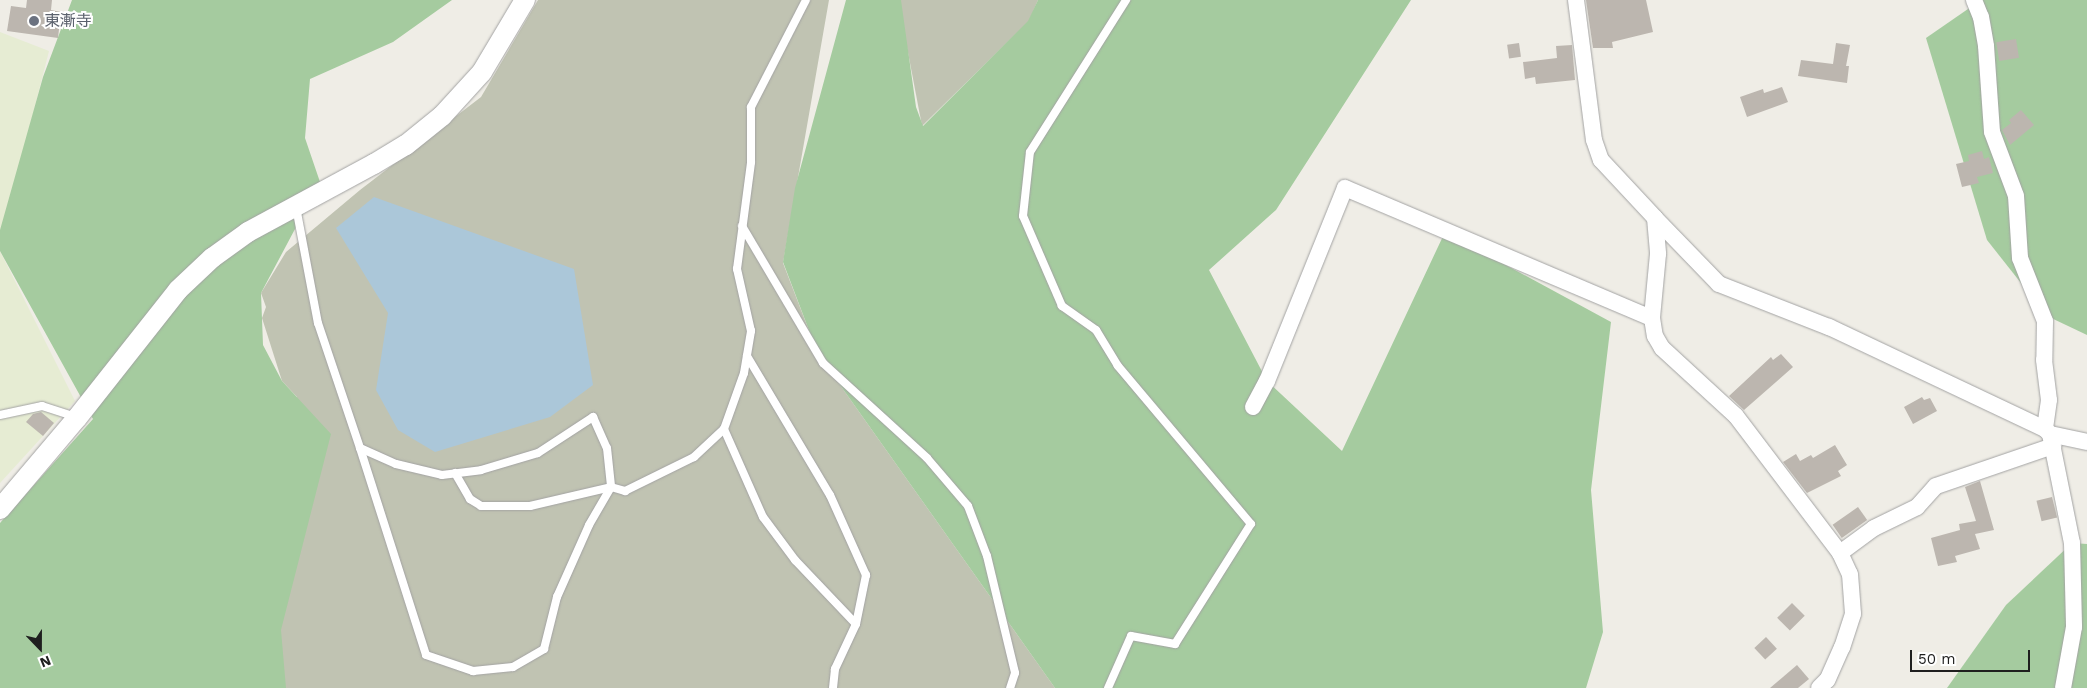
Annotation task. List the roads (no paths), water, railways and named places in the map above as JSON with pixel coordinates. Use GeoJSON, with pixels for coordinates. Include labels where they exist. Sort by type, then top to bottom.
{"type":"FeatureCollection","features":[{"type":"Feature","properties":{"kind":"street"},"geometry":{"type":"LineString","coordinates":[[0,509],[77,418],[178,290],[212,258],[248,232],[398,150],[442,116],[482,72],[525,0]]}},
{"type":"Feature","properties":{"kind":"street"},"geometry":{"type":"LineString","coordinates":[[1576,0],[1594,140],[1601,160],[1719,284],[1829,328],[2050,436],[2087,442]]}},
{"type":"Feature","properties":{"kind":"street"},"geometry":{"type":"LineString","coordinates":[[1974,0],[1981,17],[1986,46],[1992,132],[2016,196],[2020,258],[2045,321],[2044,360],[2049,400],[2050,436],[2072,543],[2074,627],[2063,688]]}},
{"type":"Feature","properties":{"kind":"street"},"geometry":{"type":"LineString","coordinates":[[1252,407],[1267,382],[1346,188],[1445,232],[1652,318]]}},
{"type":"Feature","properties":{"kind":"street"},"geometry":{"type":"LineString","coordinates":[[1656,218],[1658,254],[1652,318],[1656,336],[1662,348],[1736,416],[1840,553],[1850,574],[1853,614],[1842,647],[1827,680],[1819,688]]}},
{"type":"Feature","properties":{"kind":"street"},"geometry":{"type":"LineString","coordinates":[[1840,553],[1874,528],[1917,507],[1936,486],[2050,436]]}},
{"type":"Feature","properties":{"kind":"lane"},"geometry":{"type":"LineString","coordinates":[[455,473],[470,499],[481,506],[530,506],[611,487],[625,491],[694,457],[724,428],[744,373],[751,331],[737,269],[750,162],[751,108],[806,0]]}},
{"type":"Feature","properties":{"kind":"lane"},"geometry":{"type":"LineString","coordinates":[[1108,688],[1131,636],[1175,644],[1251,524],[1118,366],[1096,330],[1062,306],[1023,216],[1030,152],[1126,0]]}},
{"type":"Feature","properties":{"kind":"lane"},"geometry":{"type":"LineString","coordinates":[[296,205],[318,323],[426,654],[473,671],[513,667],[544,649],[557,598],[589,525],[611,487],[607,448],[593,417],[538,453],[481,470],[442,475],[396,464],[360,448]]}},
{"type":"Feature","properties":{"kind":"lane"},"geometry":{"type":"LineString","coordinates":[[742,226],[823,362],[927,458],[968,506],[987,556],[1015,673],[1010,688]]}},
{"type":"Feature","properties":{"kind":"lane"},"geometry":{"type":"LineString","coordinates":[[747,356],[830,495],[866,575],[856,624],[835,668],[833,688]]}},
{"type":"Feature","properties":{"kind":"lane"},"geometry":{"type":"LineString","coordinates":[[0,415],[42,406],[77,418]]}},
{"type":"Feature","properties":{"kind":"lane"},"geometry":{"type":"LineString","coordinates":[[724,428],[763,517],[795,560],[856,624]]}},
{"type":"Feature","properties":{"kind":"water"},"geometry":{"type":"Polygon","coordinates":[[[374,197],[574,269],[593,385],[550,417],[435,452],[398,430],[376,390],[388,313],[336,228],[374,197]]]}},
{"type":"Feature","properties":{"kind":"place","name":"東漸寺"},"geometry":{"type":"Point","coordinates":[34,21]}}]}
